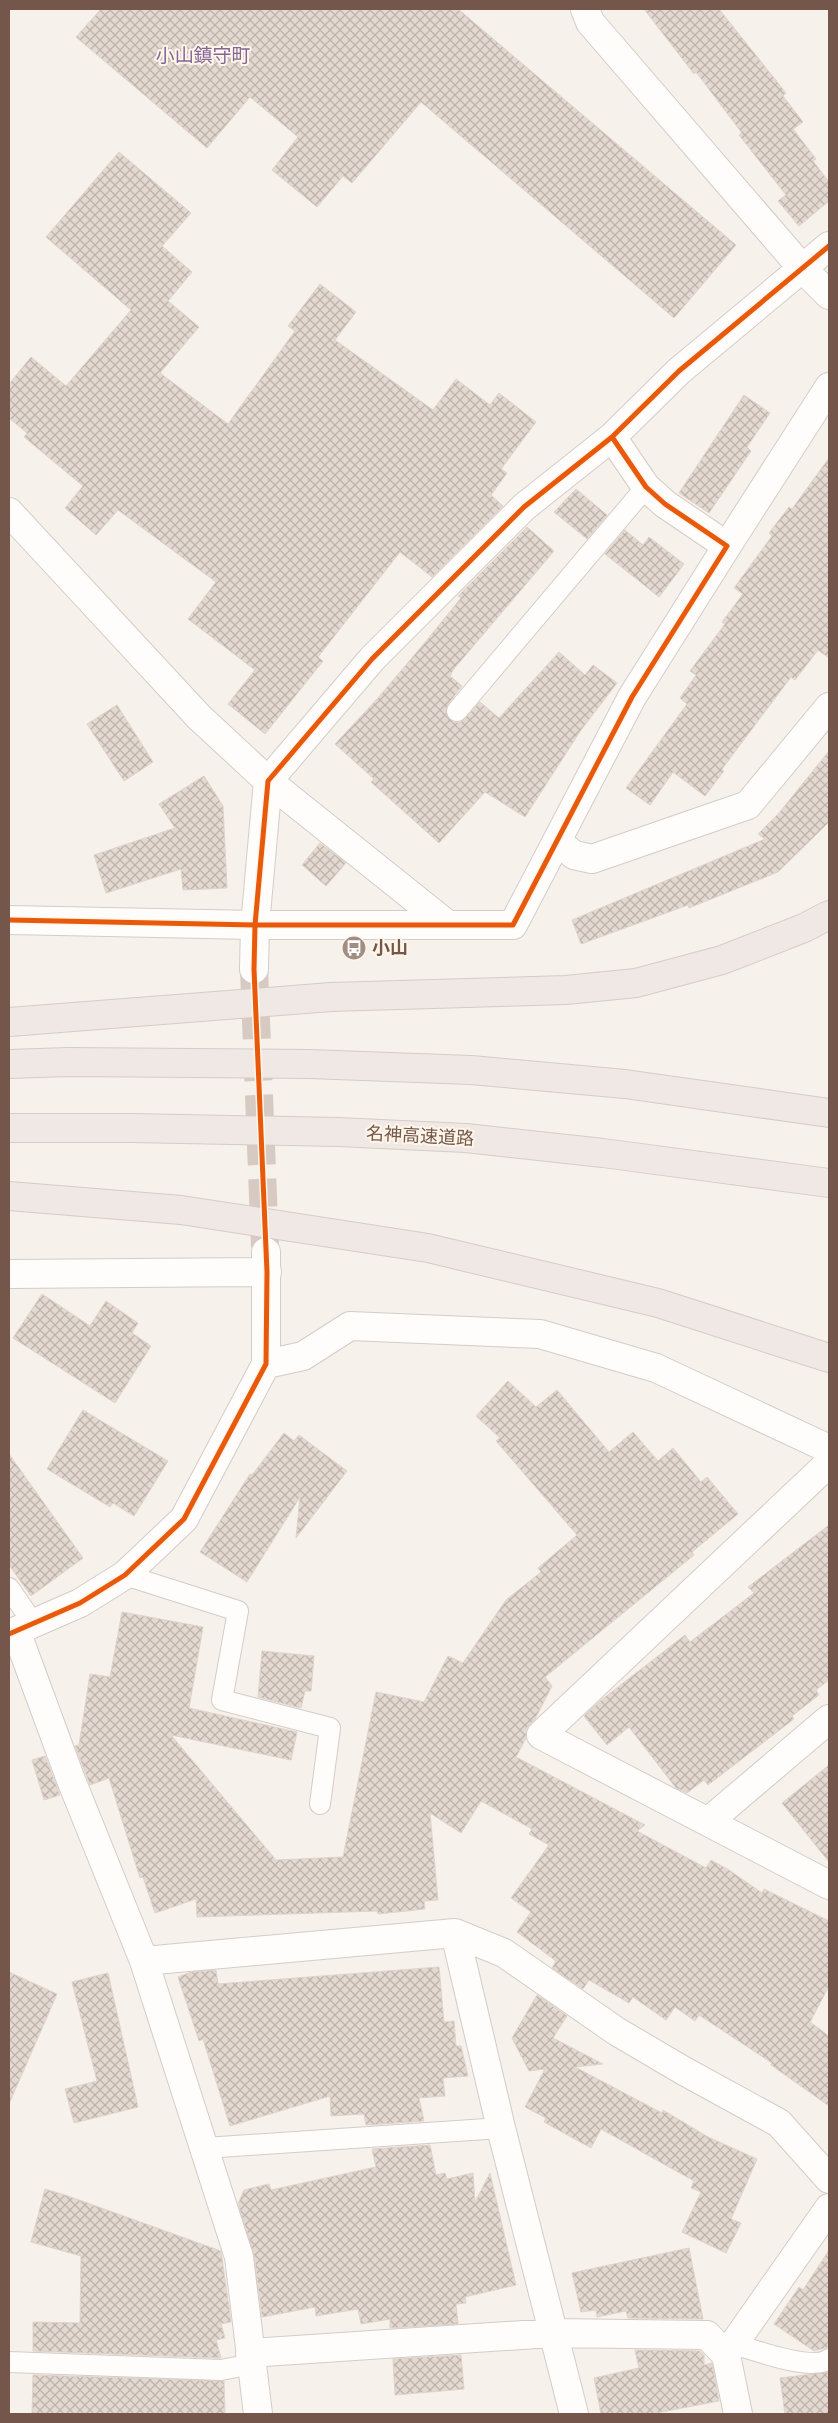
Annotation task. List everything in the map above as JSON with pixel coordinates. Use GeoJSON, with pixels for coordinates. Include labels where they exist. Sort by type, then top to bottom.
{"type":"FeatureCollection","features":[{"type":"Feature","properties":{"kind":"highway"},"geometry":{"type":"LineString","coordinates":[[9,1022],[331,997],[566,990],[636,983],[722,960],[804,928],[829,915]]}},
{"type":"Feature","properties":{"kind":"highway"},"geometry":{"type":"LineString","coordinates":[[9,1064],[68,1062],[309,1064],[471,1070],[625,1084],[829,1113]]}},
{"type":"Feature","properties":{"kind":"highway","name":"名神高速道路"},"geometry":{"type":"LineString","coordinates":[[9,1128],[338,1132],[466,1138],[603,1153],[829,1182]]}},
{"type":"Feature","properties":{"kind":"highway"},"geometry":{"type":"LineString","coordinates":[[9,1196],[181,1210],[428,1248],[658,1303],[829,1358]]}},
{"type":"Feature","properties":{"kind":"street"},"geometry":{"type":"LineString","coordinates":[[585,9],[590,22],[802,268],[829,295]]}},
{"type":"Feature","properties":{"kind":"street"},"geometry":{"type":"LineString","coordinates":[[254,969],[255,925],[268,781],[372,659],[524,507],[612,437],[679,371],[829,246]]}},
{"type":"Feature","properties":{"kind":"street"},"geometry":{"type":"LineString","coordinates":[[9,920],[255,925],[513,925],[632,697],[829,387]]}},
{"type":"Feature","properties":{"kind":"street"},"geometry":{"type":"LineString","coordinates":[[612,437],[646,487],[665,504],[727,546]]}},
{"type":"Feature","properties":{"kind":"street"},"geometry":{"type":"LineString","coordinates":[[9,512],[199,717],[268,781],[448,925]]}},
{"type":"Feature","properties":{"kind":"street"},"geometry":{"type":"LineString","coordinates":[[557,841],[574,855],[592,859],[748,805],[829,707]]}},
{"type":"Feature","properties":{"kind":"street"},"geometry":{"type":"LineString","coordinates":[[9,1274],[266,1262],[266,1364],[184,1519],[125,1575],[80,1603],[19,1629],[71,1780],[144,1961],[239,2257],[258,2414]]}},
{"type":"Feature","properties":{"kind":"street"},"geometry":{"type":"LineString","coordinates":[[266,1364],[303,1356],[350,1326],[540,1334],[656,1368],[829,1450]]}},
{"type":"Feature","properties":{"kind":"street"},"geometry":{"type":"LineString","coordinates":[[829,1463],[541,1735],[709,1821],[829,1886]]}},
{"type":"Feature","properties":{"kind":"street"},"geometry":{"type":"LineString","coordinates":[[709,1821],[829,1719]]}},
{"type":"Feature","properties":{"kind":"street"},"geometry":{"type":"LineString","coordinates":[[144,1961],[454,1934],[504,1953],[616,2031],[779,2123],[829,2179]]}},
{"type":"Feature","properties":{"kind":"street"},"geometry":{"type":"LineString","coordinates":[[454,1934],[552,2333],[574,2414]]}},
{"type":"Feature","properties":{"kind":"street"},"geometry":{"type":"LineString","coordinates":[[738,2414],[730,2349],[829,2208]]}},
{"type":"Feature","properties":{"kind":"street"},"geometry":{"type":"LineString","coordinates":[[251,2359],[552,2333],[707,2335],[730,2349]]}},
{"type":"Feature","properties":{"kind":"lane"},"geometry":{"type":"LineString","coordinates":[[457,711],[646,487]]}},
{"type":"Feature","properties":{"kind":"lane"},"geometry":{"type":"LineString","coordinates":[[125,1575],[238,1611],[222,1700],[330,1728],[320,1804]]}},
{"type":"Feature","properties":{"kind":"lane"},"geometry":{"type":"LineString","coordinates":[[9,1588],[19,1629]]}},
{"type":"Feature","properties":{"kind":"lane"},"geometry":{"type":"LineString","coordinates":[[205,2148],[501,2128]]}},
{"type":"Feature","properties":{"kind":"lane"},"geometry":{"type":"LineString","coordinates":[[730,2349],[808,2362],[826,2361],[829,2359]]}},
{"type":"Feature","properties":{"kind":"lane"},"geometry":{"type":"LineString","coordinates":[[9,2362],[221,2370],[251,2359]]}},
{"type":"Feature","properties":{"kind":"building"},"geometry":{"type":"Polygon","coordinates":[[[101,9],[458,9],[736,245],[674,318],[421,102],[352,183],[343,176],[317,207],[272,170],[298,137],[250,97],[207,148],[76,37],[101,9]]]}},
{"type":"Feature","properties":{"kind":"building"},"geometry":{"type":"Polygon","coordinates":[[[644,9],[719,9],[786,93],[783,96],[803,122],[793,129],[816,159],[813,161],[829,182],[829,201],[799,226],[778,201],[786,195],[739,135],[742,133],[696,72],[694,74],[644,9]]]}},
{"type":"Feature","properties":{"kind":"building"},"geometry":{"type":"Polygon","coordinates":[[[119,152],[191,213],[162,246],[192,272],[168,301],[199,327],[160,373],[228,424],[295,331],[288,326],[320,284],[356,312],[335,340],[433,410],[456,379],[490,405],[499,393],[536,422],[501,469],[507,473],[491,495],[503,506],[432,577],[400,552],[318,657],[323,661],[265,734],[228,704],[255,670],[188,619],[216,582],[118,510],[96,535],[65,508],[83,486],[24,437],[27,433],[9,418],[9,384],[31,357],[66,386],[131,310],[46,237],[119,152]]]}},
{"type":"Feature","properties":{"kind":"building"},"geometry":{"type":"Polygon","coordinates":[[[744,395],[770,413],[747,447],[751,451],[709,513],[679,493],[744,395]]]}},
{"type":"Feature","properties":{"kind":"building"},"geometry":{"type":"Polygon","coordinates":[[[829,458],[829,658],[818,650],[795,680],[791,677],[722,769],[724,771],[705,796],[673,772],[650,805],[626,788],[687,704],[680,698],[696,675],[690,671],[725,624],[722,622],[743,594],[734,588],[772,536],[769,533],[789,507],[792,509],[829,458]]]}},
{"type":"Feature","properties":{"kind":"building"},"geometry":{"type":"Polygon","coordinates":[[[576,489],[607,515],[587,539],[554,512],[576,489]]]}},
{"type":"Feature","properties":{"kind":"building"},"geometry":{"type":"Polygon","coordinates":[[[527,527],[554,551],[453,670],[450,676],[462,686],[448,704],[446,715],[454,723],[461,722],[480,702],[499,718],[559,652],[585,675],[593,665],[617,683],[581,730],[525,817],[485,792],[439,843],[371,782],[374,779],[335,744],[378,698],[427,640],[461,598],[458,596],[527,527]]]}},
{"type":"Feature","properties":{"kind":"building"},"geometry":{"type":"Polygon","coordinates":[[[625,530],[643,545],[649,537],[684,564],[659,597],[605,554],[625,530]]]}},
{"type":"Feature","properties":{"kind":"building"},"geometry":{"type":"Polygon","coordinates":[[[117,705],[153,762],[124,781],[87,724],[117,705]]]}},
{"type":"Feature","properties":{"kind":"building"},"geometry":{"type":"Polygon","coordinates":[[[829,751],[829,822],[778,872],[689,908],[688,905],[581,944],[572,920],[765,839],[758,834],[779,813],[829,751]]]}},
{"type":"Feature","properties":{"kind":"building"},"geometry":{"type":"Polygon","coordinates":[[[204,776],[223,806],[227,888],[183,890],[181,869],[106,893],[94,855],[175,828],[159,804],[204,776]]]}},
{"type":"Feature","properties":{"kind":"building"},"geometry":{"type":"Polygon","coordinates":[[[320,843],[346,863],[326,886],[302,865],[320,843]]]}},
{"type":"Feature","properties":{"kind":"building"},"geometry":{"type":"Polygon","coordinates":[[[42,1294],[90,1326],[106,1301],[138,1323],[132,1333],[151,1346],[115,1403],[13,1338],[42,1294]]]}},
{"type":"Feature","properties":{"kind":"building"},"geometry":{"type":"Polygon","coordinates":[[[508,1381],[536,1407],[557,1390],[609,1452],[633,1432],[658,1461],[673,1448],[701,1482],[707,1477],[738,1514],[692,1552],[694,1555],[545,1677],[552,1686],[535,1719],[526,1729],[526,1738],[516,1757],[645,1825],[637,1831],[706,1868],[711,1860],[762,1893],[764,1889],[829,1921],[829,1986],[810,2022],[829,2036],[829,2106],[771,2065],[772,2063],[699,2015],[695,2021],[675,2007],[666,2020],[633,1997],[629,2003],[589,1980],[583,1989],[552,1968],[556,1961],[517,1932],[531,1912],[511,1898],[549,1845],[529,1834],[532,1829],[481,1801],[461,1833],[430,1813],[438,1900],[424,1901],[425,1909],[378,1914],[377,1911],[197,1917],[196,1899],[155,1913],[143,1877],[140,1878],[109,1778],[90,1785],[75,1746],[79,1745],[90,1674],[110,1677],[122,1612],[203,1627],[189,1708],[297,1732],[291,1760],[171,1735],[276,1860],[343,1857],[376,1692],[424,1702],[448,1656],[463,1663],[506,1600],[541,1572],[538,1568],[577,1535],[496,1441],[500,1438],[476,1416],[508,1381]]]}},
{"type":"Feature","properties":{"kind":"building"},"geometry":{"type":"Polygon","coordinates":[[[83,1410],[168,1461],[134,1516],[113,1503],[110,1507],[47,1469],[83,1410]]]}},
{"type":"Feature","properties":{"kind":"building"},"geometry":{"type":"Polygon","coordinates":[[[284,1433],[294,1441],[299,1435],[347,1471],[296,1538],[300,1497],[247,1582],[200,1552],[250,1474],[252,1475],[284,1433]]]}},
{"type":"Feature","properties":{"kind":"building"},"geometry":{"type":"Polygon","coordinates":[[[9,1454],[83,1558],[31,1596],[9,1565],[9,1454]]]}},
{"type":"Feature","properties":{"kind":"building"},"geometry":{"type":"Polygon","coordinates":[[[829,1525],[829,1680],[816,1690],[819,1695],[792,1716],[794,1719],[708,1785],[704,1780],[687,1793],[676,1788],[629,1727],[607,1745],[584,1716],[600,1701],[685,1635],[690,1642],[754,1593],[748,1587],[829,1525]]]}},
{"type":"Feature","properties":{"kind":"building"},"geometry":{"type":"Polygon","coordinates":[[[262,1651],[314,1656],[311,1691],[305,1691],[301,1708],[258,1697],[262,1651]]]}},
{"type":"Feature","properties":{"kind":"building"},"geometry":{"type":"Polygon","coordinates":[[[45,1756],[60,1795],[44,1800],[32,1760],[45,1756]]]}},
{"type":"Feature","properties":{"kind":"building"},"geometry":{"type":"Polygon","coordinates":[[[829,1765],[829,1862],[782,1803],[829,1765]]]}},
{"type":"Feature","properties":{"kind":"building"},"geometry":{"type":"Polygon","coordinates":[[[439,1967],[444,2022],[454,2021],[456,2046],[461,2046],[468,2076],[443,2078],[445,2096],[419,2098],[424,2121],[366,2125],[364,2114],[331,2116],[330,2096],[230,2126],[203,2039],[199,2041],[178,1977],[191,1972],[216,1970],[218,1984],[439,1967]]]}},
{"type":"Feature","properties":{"kind":"building"},"geometry":{"type":"Polygon","coordinates":[[[9,1972],[57,1994],[9,2104],[9,1972]]]}},
{"type":"Feature","properties":{"kind":"building"},"geometry":{"type":"Polygon","coordinates":[[[108,1973],[138,2107],[74,2123],[65,2089],[97,2081],[72,1982],[108,1973]]]}},
{"type":"Feature","properties":{"kind":"building"},"geometry":{"type":"Polygon","coordinates":[[[537,1995],[567,2016],[553,2038],[603,2064],[575,2067],[662,2113],[663,2110],[708,2137],[757,2159],[731,2219],[741,2223],[726,2253],[682,2232],[701,2192],[691,2188],[694,2181],[601,2129],[591,2148],[544,2122],[546,2118],[525,2107],[545,2069],[529,2071],[512,2038],[537,1995]]]}},
{"type":"Feature","properties":{"kind":"building"},"geometry":{"type":"Polygon","coordinates":[[[430,2145],[436,2175],[445,2173],[447,2179],[473,2173],[475,2202],[490,2173],[516,2285],[465,2297],[466,2303],[456,2304],[458,2324],[390,2328],[390,2319],[361,2324],[358,2309],[316,2316],[315,2307],[262,2317],[254,2255],[238,2204],[244,2190],[269,2184],[271,2190],[376,2167],[372,2149],[430,2145]]]}},
{"type":"Feature","properties":{"kind":"building"},"geometry":{"type":"Polygon","coordinates":[[[45,2189],[221,2251],[231,2322],[221,2324],[225,2338],[216,2340],[221,2358],[33,2351],[33,2322],[80,2323],[81,2256],[31,2242],[45,2189]]]}},
{"type":"Feature","properties":{"kind":"building"},"geometry":{"type":"Polygon","coordinates":[[[689,2248],[703,2319],[628,2318],[626,2311],[597,2317],[596,2310],[581,2312],[572,2273],[689,2248]]]}},
{"type":"Feature","properties":{"kind":"building"},"geometry":{"type":"Polygon","coordinates":[[[829,2250],[829,2347],[814,2351],[774,2324],[799,2287],[803,2290],[829,2250]]]}},
{"type":"Feature","properties":{"kind":"building"},"geometry":{"type":"Polygon","coordinates":[[[635,2350],[700,2351],[704,2355],[704,2365],[712,2363],[719,2401],[651,2414],[601,2414],[594,2378],[639,2368],[635,2350]]]}},
{"type":"Feature","properties":{"kind":"building"},"geometry":{"type":"Polygon","coordinates":[[[461,2355],[464,2389],[395,2395],[393,2359],[461,2355]]]}},
{"type":"Feature","properties":{"kind":"building"},"geometry":{"type":"Polygon","coordinates":[[[829,2372],[829,2414],[785,2414],[780,2378],[829,2372]]]}},
{"type":"Feature","properties":{"kind":"building"},"geometry":{"type":"Polygon","coordinates":[[[33,2375],[224,2381],[225,2414],[32,2414],[33,2375]]]}},
{"type":"Feature","properties":{"kind":"tunnel"},"geometry":{"type":"LineString","coordinates":[[254,969],[265,1247]]}},
{"type":"Feature","properties":{"kind":"cycle path"},"geometry":{"type":"LineString","coordinates":[[9,1634],[80,1603],[125,1575],[184,1519],[266,1364],[267,1272],[254,969],[255,925],[268,781],[372,659],[524,507],[612,437],[679,371],[829,246]]}},
{"type":"Feature","properties":{"kind":"cycle path"},"geometry":{"type":"LineString","coordinates":[[9,920],[255,925],[513,925],[632,697],[727,546],[665,504],[646,487],[612,437]]}},
{"type":"Feature","properties":{"kind":"place","name":"小山"},"geometry":{"type":"Point","coordinates":[354,948]}},
{"type":"Feature","properties":{"kind":"district","name":"小山鎮守町"},"geometry":{"type":"Point","coordinates":[203,55]}}]}
